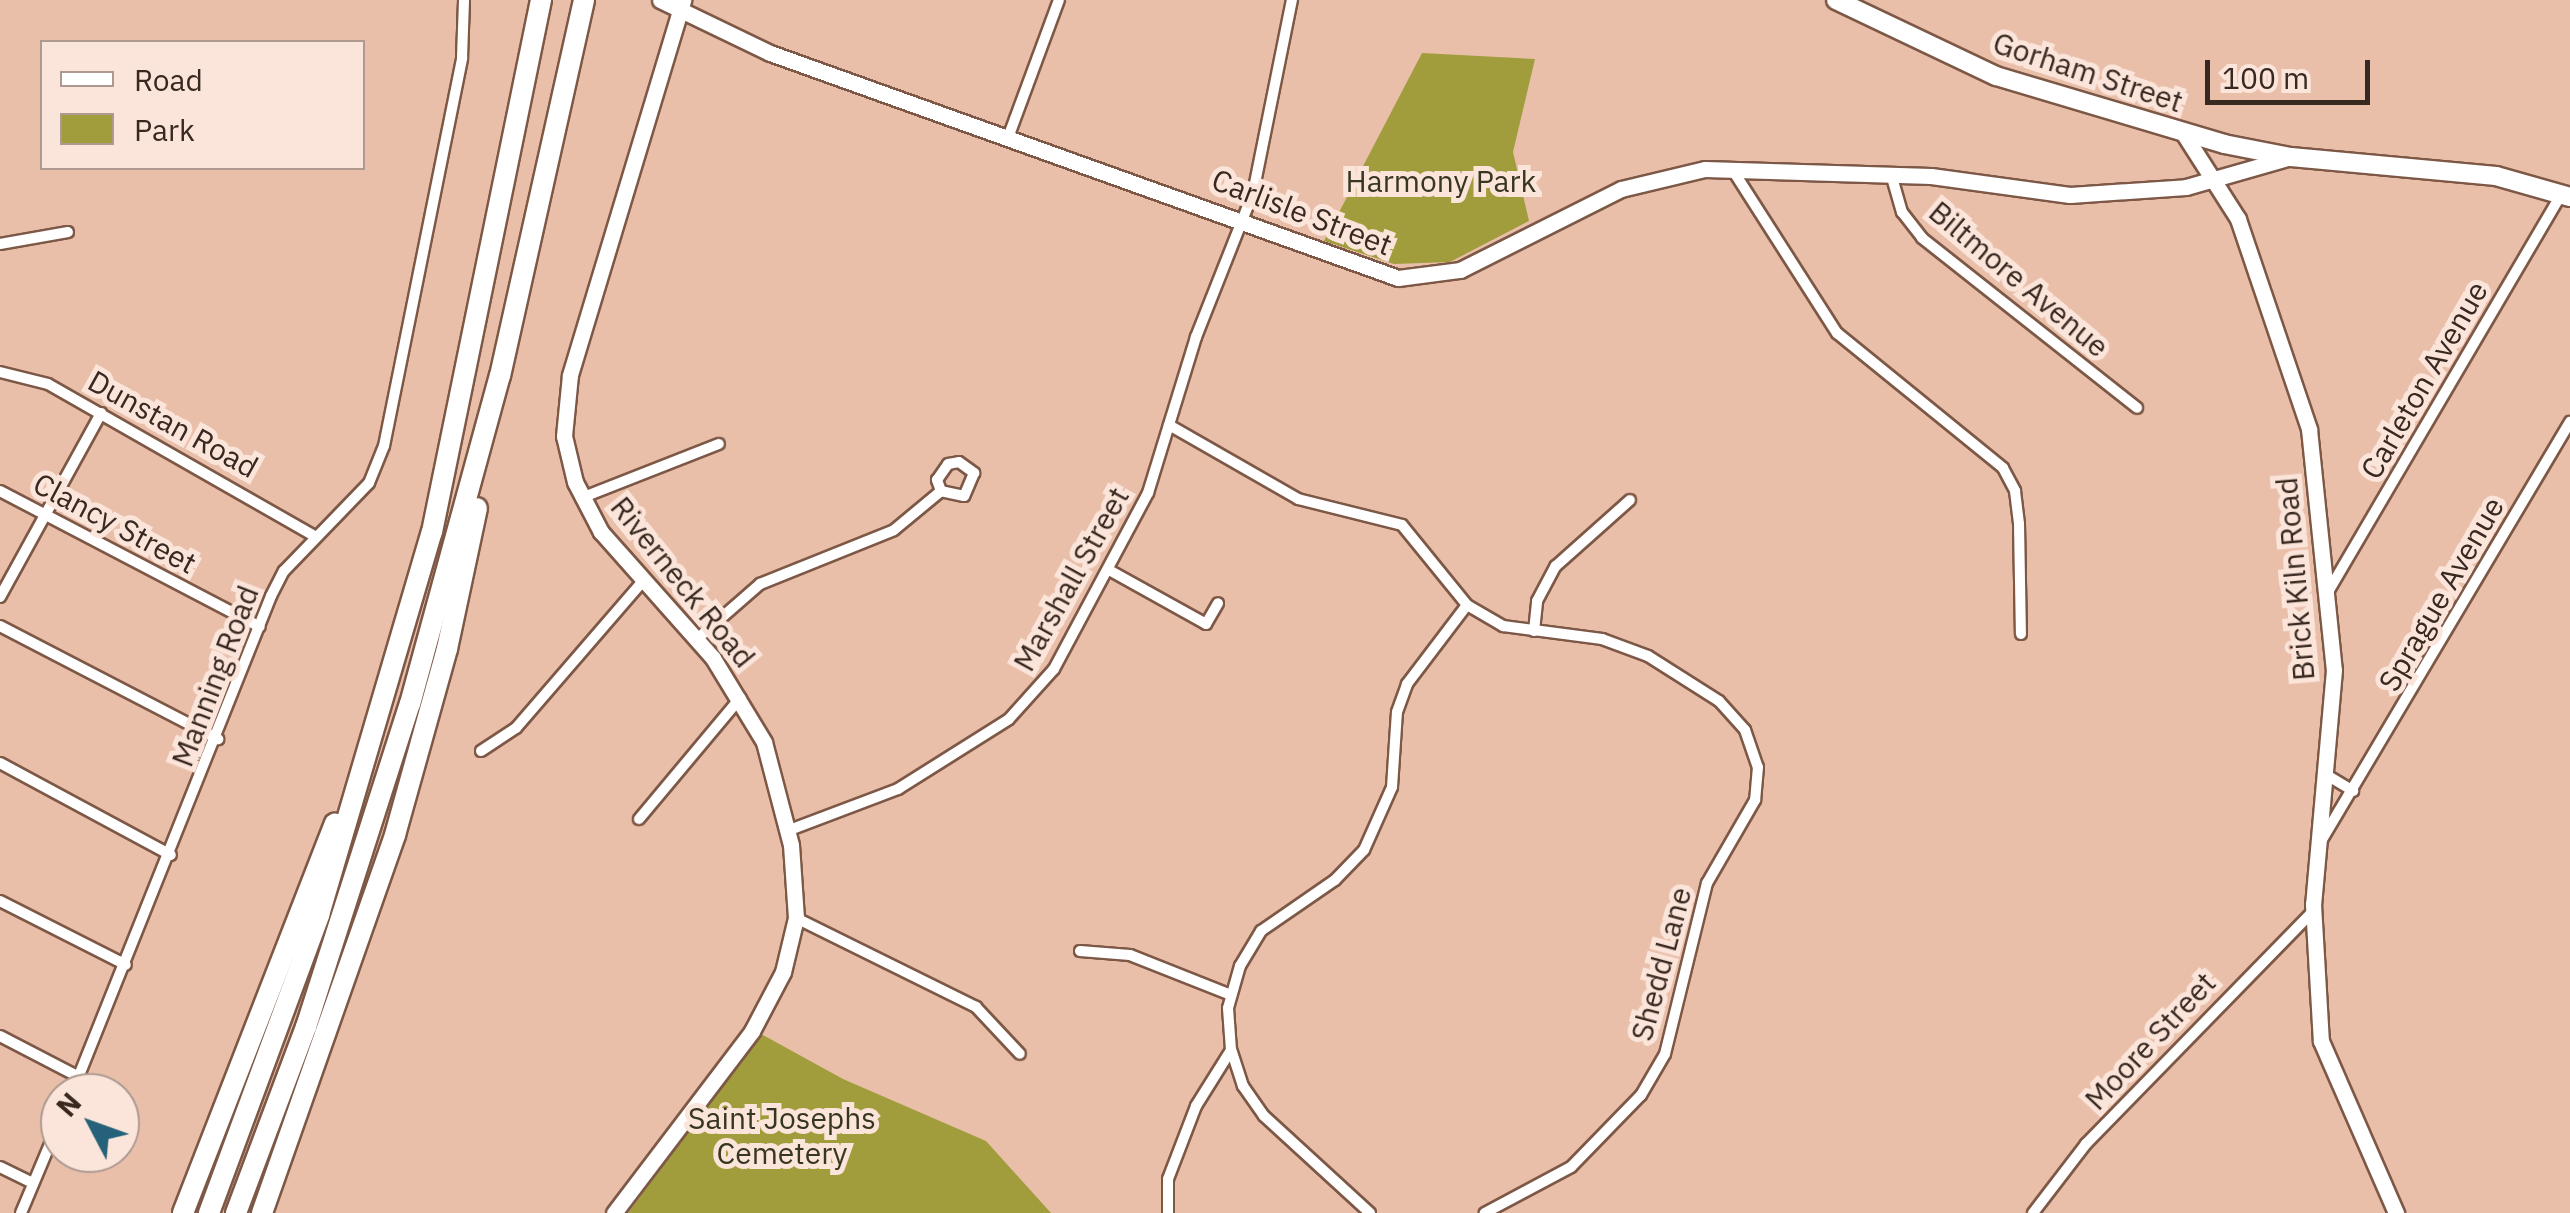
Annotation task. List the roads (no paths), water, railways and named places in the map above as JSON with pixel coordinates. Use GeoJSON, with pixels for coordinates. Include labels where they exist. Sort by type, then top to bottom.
{"type":"FeatureCollection","features":[{"type":"Feature","properties":{"kind":"highway"},"geometry":{"type":"LineString","coordinates":[[209,1213],[319,915],[397,660],[451,454],[542,0]]}},
{"type":"Feature","properties":{"kind":"highway"},"geometry":{"type":"LineString","coordinates":[[264,1208],[363,934],[426,726],[584,0]]}},
{"type":"Feature","properties":{"kind":"highway"},"geometry":{"type":"LineString","coordinates":[[236,1213],[376,818],[518,299]]}},
{"type":"Feature","properties":{"kind":"highway"},"geometry":{"type":"LineString","coordinates":[[183,1213],[397,660]]}},
{"type":"Feature","properties":{"kind":"highway"},"geometry":{"type":"LineString","coordinates":[[173,1213],[204,1162]]}},
{"type":"Feature","properties":{"kind":"main road","name":"Gorham Street"},"geometry":{"type":"LineString","coordinates":[[1836,0],[1996,76],[2182,131],[2292,157],[2496,176],[2566,195]]}},
{"type":"Feature","properties":{"kind":"street","name":"Manning Road"},"geometry":{"type":"LineString","coordinates":[[80,1073],[284,571],[369,483],[384,446],[462,58],[464,0]]}},
{"type":"Feature","properties":{"kind":"street","name":"Carlisle Street"},"geometry":{"type":"LineString","coordinates":[[660,0],[681,6],[760,50],[1243,218],[1366,270],[1428,278],[1475,264],[1621,190],[1730,166],[1891,174],[2070,195],[2146,194],[2217,181],[2292,157]]}},
{"type":"Feature","properties":{"kind":"street"},"geometry":{"type":"LineString","coordinates":[[1008,135],[1058,0]]}},
{"type":"Feature","properties":{"kind":"street","name":"Marshall Street"},"geometry":{"type":"LineString","coordinates":[[787,831],[884,796],[1009,719],[1054,669],[1144,505],[1243,218],[1292,0]]}},
{"type":"Feature","properties":{"kind":"street","name":"Riverneck Road"},"geometry":{"type":"LineString","coordinates":[[614,1213],[758,1021],[783,972],[796,918],[787,831],[764,742],[740,698],[697,639],[610,546],[582,498],[566,452],[566,396],[681,6]]}},
{"type":"Feature","properties":{"kind":"street","name":"Brick Kiln Road"},"geometry":{"type":"LineString","coordinates":[[2182,131],[2217,181],[2245,239],[2309,429],[2334,670],[2313,911],[2322,1041],[2396,1213]]}},
{"type":"Feature","properties":{"kind":"street"},"geometry":{"type":"LineString","coordinates":[[1730,166],[1837,333],[2003,468],[2015,491],[2020,524],[2021,634]]}},
{"type":"Feature","properties":{"kind":"street","name":"Biltmore Avenue"},"geometry":{"type":"LineString","coordinates":[[1891,174],[1902,212],[1922,238],[2137,408]]}},
{"type":"Feature","properties":{"kind":"street","name":"Carleton Avenue"},"geometry":{"type":"LineString","coordinates":[[2328,592],[2566,195]]}},
{"type":"Feature","properties":{"kind":"street"},"geometry":{"type":"LineString","coordinates":[[0,244],[68,232]]}},
{"type":"Feature","properties":{"kind":"street","name":"Dunstan Road"},"geometry":{"type":"LineString","coordinates":[[0,372],[48,384],[314,536]]}},
{"type":"Feature","properties":{"kind":"street"},"geometry":{"type":"LineString","coordinates":[[0,597],[42,512],[100,414]]}},
{"type":"Feature","properties":{"kind":"street","name":"Sprague Avenue"},"geometry":{"type":"LineString","coordinates":[[2317,848],[2570,422]]}},
{"type":"Feature","properties":{"kind":"street","name":"Shedd Lane"},"geometry":{"type":"LineString","coordinates":[[1169,425],[1298,498],[1402,526],[1468,605],[1503,626],[1602,639],[1684,675],[1745,730],[1758,766],[1755,800],[1707,884],[1678,1020],[1640,1095],[1570,1167],[1485,1213]]}},
{"type":"Feature","properties":{"kind":"street"},"geometry":{"type":"LineString","coordinates":[[582,498],[719,444]]}},
{"type":"Feature","properties":{"kind":"street"},"geometry":{"type":"LineString","coordinates":[[697,639],[760,584],[879,540],[941,491]]}},
{"type":"Feature","properties":{"kind":"street","name":"Clancy Street"},"geometry":{"type":"LineString","coordinates":[[0,492],[260,626]]}},
{"type":"Feature","properties":{"kind":"street"},"geometry":{"type":"LineString","coordinates":[[1534,631],[1537,601],[1556,566],[1630,500]]}},
{"type":"Feature","properties":{"kind":"street"},"geometry":{"type":"LineString","coordinates":[[1109,570],[1206,624],[1218,603]]}},
{"type":"Feature","properties":{"kind":"street"},"geometry":{"type":"LineString","coordinates":[[482,750],[516,728],[642,581]]}},
{"type":"Feature","properties":{"kind":"street"},"geometry":{"type":"LineString","coordinates":[[1370,1213],[1264,1116],[1243,1086],[1231,1050],[1231,995],[1261,931],[1335,880],[1364,850],[1392,787],[1397,712],[1407,684],[1468,605]]}},
{"type":"Feature","properties":{"kind":"street"},"geometry":{"type":"LineString","coordinates":[[0,626],[218,739]]}},
{"type":"Feature","properties":{"kind":"street"},"geometry":{"type":"LineString","coordinates":[[639,819],[740,698]]}},
{"type":"Feature","properties":{"kind":"street"},"geometry":{"type":"LineString","coordinates":[[0,763],[171,855]]}},
{"type":"Feature","properties":{"kind":"street"},"geometry":{"type":"LineString","coordinates":[[2325,774],[2353,791]]}},
{"type":"Feature","properties":{"kind":"street"},"geometry":{"type":"LineString","coordinates":[[0,900],[126,965]]}},
{"type":"Feature","properties":{"kind":"street","name":"Moore Street"},"geometry":{"type":"LineString","coordinates":[[2033,1213],[2086,1144],[2313,911]]}},
{"type":"Feature","properties":{"kind":"street"},"geometry":{"type":"LineString","coordinates":[[796,918],[976,1006],[1020,1054]]}},
{"type":"Feature","properties":{"kind":"street"},"geometry":{"type":"LineString","coordinates":[[1080,951],[1130,955],[1231,995]]}},
{"type":"Feature","properties":{"kind":"street"},"geometry":{"type":"LineString","coordinates":[[0,1036],[70,1073]]}},
{"type":"Feature","properties":{"kind":"street"},"geometry":{"type":"LineString","coordinates":[[1168,1213],[1168,1179],[1190,1121],[1231,1050]]}},
{"type":"Feature","properties":{"kind":"street"},"geometry":{"type":"LineString","coordinates":[[0,1167],[33,1183]]}},
{"type":"Feature","properties":{"kind":"street"},"geometry":{"type":"LineString","coordinates":[[21,1213],[40,1167]]}},
{"type":"Feature","properties":{"kind":"park label","name":"Harmony Park"},"geometry":{"type":"Point","coordinates":[1441,181]}},
{"type":"Feature","properties":{"kind":"park label","name":"Saint Josephs Cemetery"},"geometry":{"type":"Point","coordinates":[782,1135]}}]}
